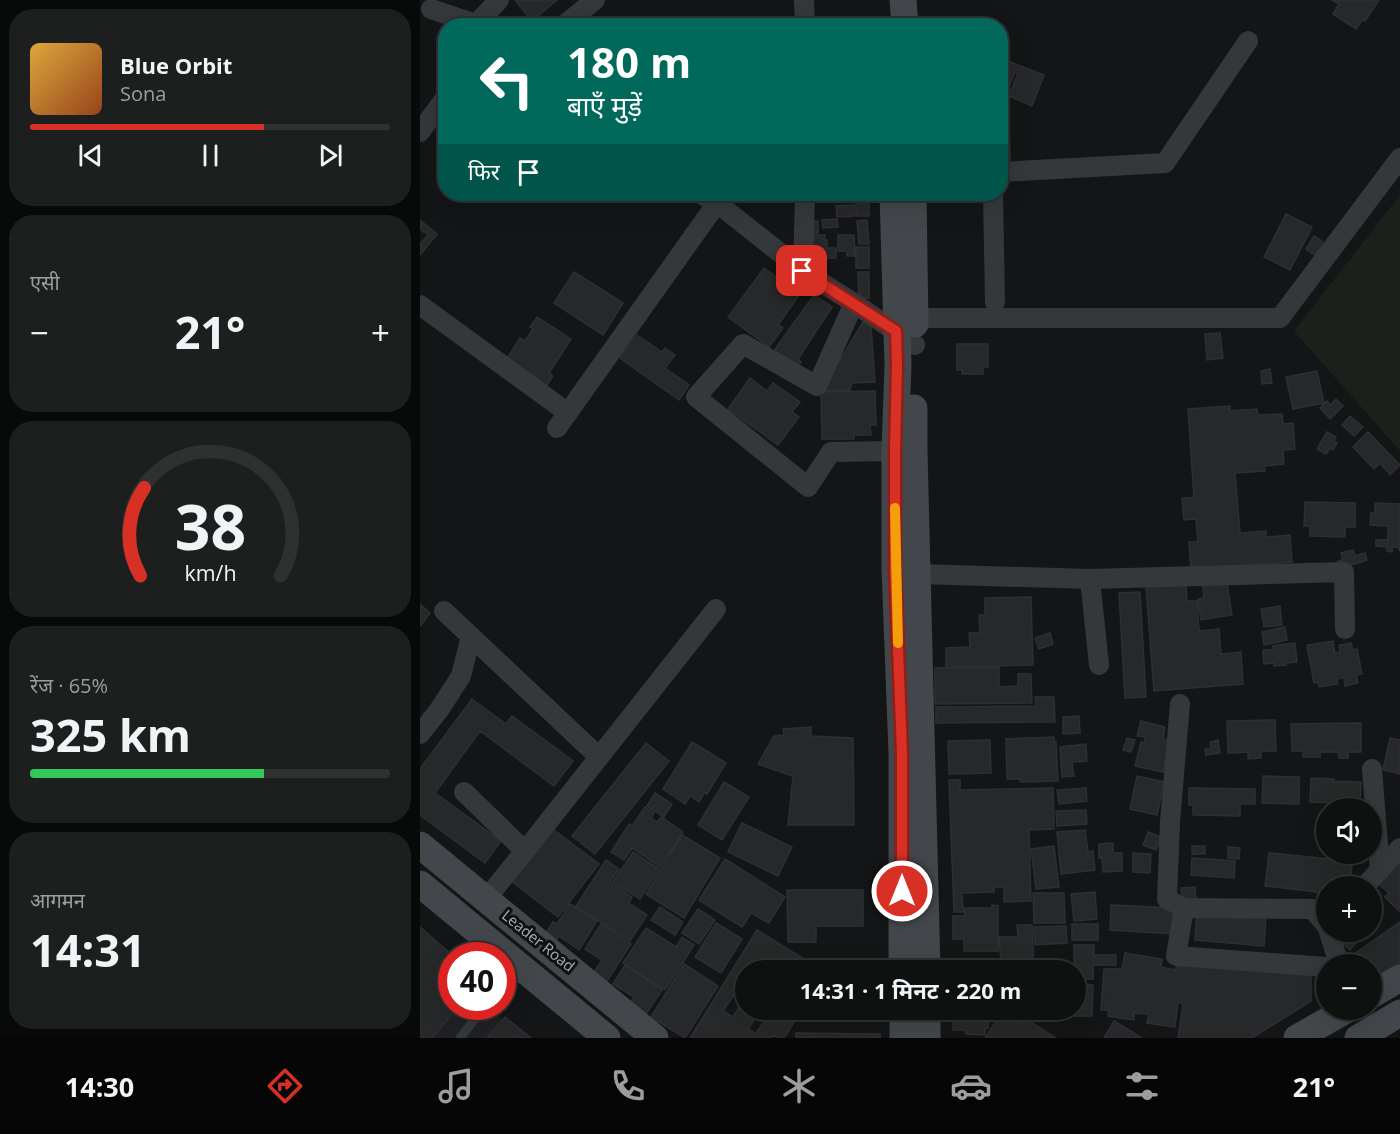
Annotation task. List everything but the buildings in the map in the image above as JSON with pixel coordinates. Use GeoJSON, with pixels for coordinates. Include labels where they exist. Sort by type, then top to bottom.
{"type":"FeatureCollection","features":[{"type":"Feature","properties":{"kind":"street"},"geometry":{"type":"LineString","coordinates":[[485,18],[499,0]]}},
{"type":"Feature","properties":{"kind":"street"},"geometry":{"type":"LineString","coordinates":[[573,18],[595,0]]}},
{"type":"Feature","properties":{"kind":"street"},"geometry":{"type":"LineString","coordinates":[[804,0],[805,18]]}},
{"type":"Feature","properties":{"kind":"street"},"geometry":{"type":"LineString","coordinates":[[888,0],[889,18]]}},
{"type":"Feature","properties":{"kind":"street"},"geometry":{"type":"LineString","coordinates":[[903,0],[904,18]]}},
{"type":"Feature","properties":{"kind":"street"},"geometry":{"type":"LineString","coordinates":[[427,5],[461,18]]}},
{"type":"Feature","properties":{"kind":"street"},"geometry":{"type":"LineString","coordinates":[[427,5],[439,18]]}},
{"type":"Feature","properties":{"kind":"street"},"geometry":{"type":"LineString","coordinates":[[1008,172],[1165,163],[1248,41]]}},
{"type":"Feature","properties":{"kind":"street"},"geometry":{"type":"LineString","coordinates":[[420,132],[438,108]]}},
{"type":"Feature","properties":{"kind":"street"},"geometry":{"type":"LineString","coordinates":[[720,201],[802,271],[854,303],[909,331],[1280,318],[1400,158]]}},
{"type":"Feature","properties":{"kind":"street"},"geometry":{"type":"LineString","coordinates":[[420,306],[562,421],[712,201]]}},
{"type":"Feature","properties":{"kind":"street"},"geometry":{"type":"LineString","coordinates":[[802,271],[806,201]]}},
{"type":"Feature","properties":{"kind":"street"},"geometry":{"type":"LineString","coordinates":[[894,201],[909,331],[897,365],[895,451],[895,568],[902,754],[903,960]]}},
{"type":"Feature","properties":{"kind":"street"},"geometry":{"type":"LineString","coordinates":[[913,201],[909,331],[918,574],[927,960]]}},
{"type":"Feature","properties":{"kind":"street"},"geometry":{"type":"LineString","coordinates":[[993,201],[995,302]]}},
{"type":"Feature","properties":{"kind":"street"},"geometry":{"type":"LineString","coordinates":[[854,303],[817,386],[743,344],[696,397],[808,487],[831,452],[895,451]]}},
{"type":"Feature","properties":{"kind":"street"},"geometry":{"type":"LineString","coordinates":[[918,574],[1090,579],[1344,572],[1345,629]]}},
{"type":"Feature","properties":{"kind":"street"},"geometry":{"type":"LineString","coordinates":[[1090,579],[1099,665]]}},
{"type":"Feature","properties":{"kind":"street"},"geometry":{"type":"LineString","coordinates":[[486,899],[716,609]]}},
{"type":"Feature","properties":{"kind":"street"},"geometry":{"type":"LineString","coordinates":[[444,611],[599,757]]}},
{"type":"Feature","properties":{"kind":"street"},"geometry":{"type":"LineString","coordinates":[[420,734],[461,676],[471,636]]}},
{"type":"Feature","properties":{"kind":"street"},"geometry":{"type":"LineString","coordinates":[[1180,704],[1170,822],[1167,899],[1184,908],[1312,909],[1316,914]]}},
{"type":"Feature","properties":{"kind":"street"},"geometry":{"type":"LineString","coordinates":[[1372,769],[1380,870]]}},
{"type":"Feature","properties":{"kind":"street"},"geometry":{"type":"LineString","coordinates":[[464,792],[525,851]]}},
{"type":"Feature","properties":{"kind":"street","name":"Leader Road"},"geometry":{"type":"LineString","coordinates":[[420,845],[655,1038]]}},
{"type":"Feature","properties":{"kind":"street"},"geometry":{"type":"LineString","coordinates":[[1374,876],[1400,848]]}},
{"type":"Feature","properties":{"kind":"street","name":"Leader Road"},"geometry":{"type":"LineString","coordinates":[[420,884],[607,1038]]}},
{"type":"Feature","properties":{"kind":"street"},"geometry":{"type":"LineString","coordinates":[[1184,908],[1176,956],[1316,966]]}},
{"type":"Feature","properties":{"kind":"street"},"geometry":{"type":"LineString","coordinates":[[1382,989],[1400,978]]}},
{"type":"Feature","properties":{"kind":"street"},"geometry":{"type":"LineString","coordinates":[[1358,1038],[1400,1012]]}},
{"type":"Feature","properties":{"kind":"street"},"geometry":{"type":"LineString","coordinates":[[903,1020],[903,1038]]}},
{"type":"Feature","properties":{"kind":"street"},"geometry":{"type":"LineString","coordinates":[[927,1020],[927,1038]]}},
{"type":"Feature","properties":{"kind":"street"},"geometry":{"type":"LineString","coordinates":[[1297,1038],[1328,1020]]}},
{"type":"Feature","properties":{"kind":"lane"},"geometry":{"type":"LineString","coordinates":[[516,972],[521,966]]}},
{"type":"Feature","properties":{"kind":"lane"},"geometry":{"type":"LineString","coordinates":[[460,1038],[474,1020]]}},
{"type":"Feature","properties":{"kind":"shaded area"},"geometry":{"type":"Polygon","coordinates":[[[1400,195],[1400,451],[1294,331],[1400,195]]]}},
{"type":"Feature","properties":{"kind":"shaded area"},"geometry":{"type":"Polygon","coordinates":[[[420,955],[438,984],[438,1020],[504,1020],[528,1038],[420,1038],[420,955]]]}},
{"type":"Feature","properties":{"kind":"slow traffic"},"geometry":{"type":"LineString","coordinates":[[895,508],[898,643]]}},
{"type":"Feature","properties":{"kind":"route"},"geometry":{"type":"LineString","coordinates":[[802,271],[896,331],[895,568],[902,754],[902,891]]}}]}
